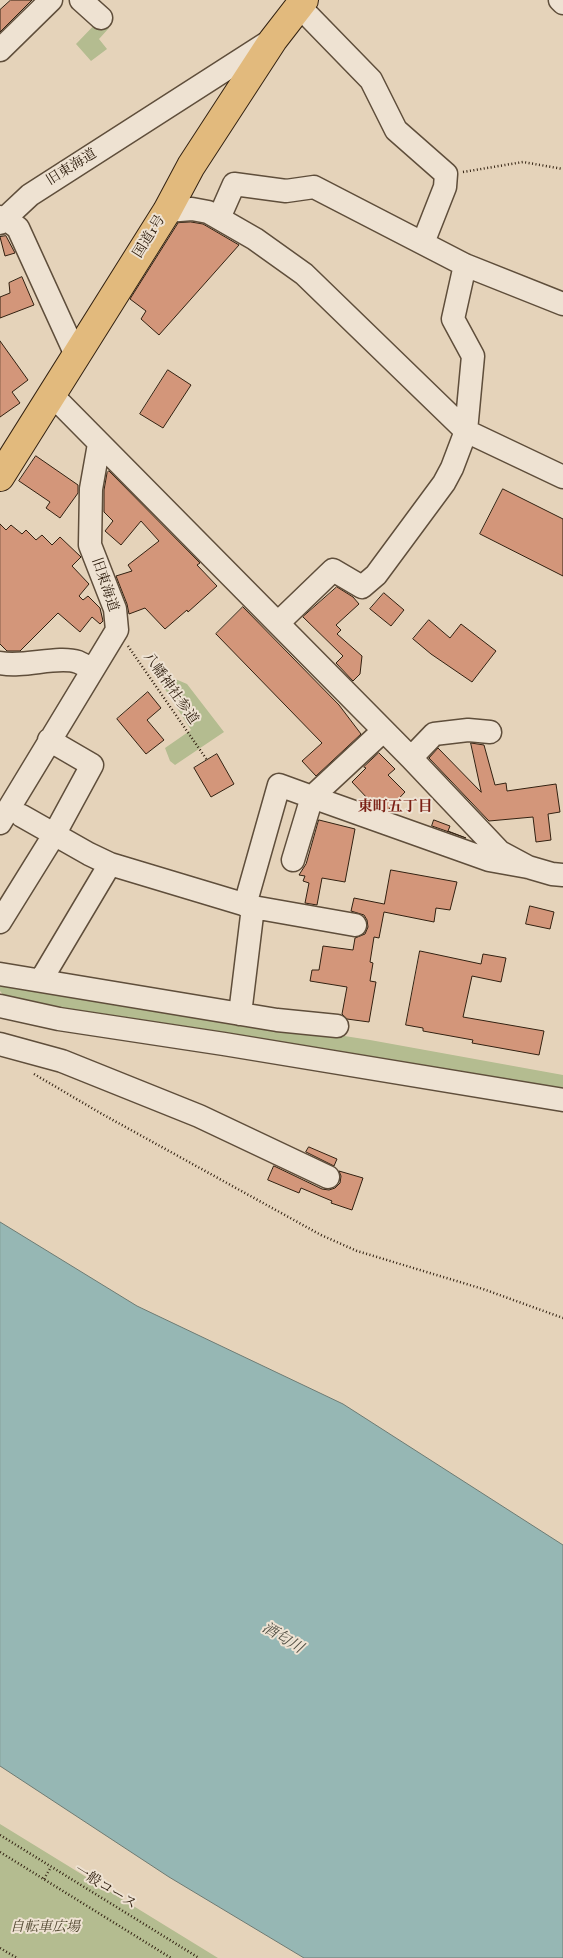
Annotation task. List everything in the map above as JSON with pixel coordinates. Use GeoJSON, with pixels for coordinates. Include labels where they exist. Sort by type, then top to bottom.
{"type":"FeatureCollection","features":[{"type":"Feature","properties":{"kind":"highway","name":"国道1号"},"geometry":{"type":"LineString","coordinates":[[0,477],[167,211],[191,166],[273,40],[302,3]]}},
{"type":"Feature","properties":{"kind":"street"},"geometry":{"type":"LineString","coordinates":[[0,50],[51,0]]}},
{"type":"Feature","properties":{"kind":"street"},"geometry":{"type":"LineString","coordinates":[[81,0],[101,18]]}},
{"type":"Feature","properties":{"kind":"street"},"geometry":{"type":"LineString","coordinates":[[560,0],[563,3]]}},
{"type":"Feature","properties":{"kind":"street"},"geometry":{"type":"LineString","coordinates":[[302,3],[371,80],[396,130],[446,174],[445,187],[423,243]]}},
{"type":"Feature","properties":{"kind":"street","name":"旧東海道"},"geometry":{"type":"LineString","coordinates":[[76,355],[18,228],[2,220],[30,195],[273,40]]}},
{"type":"Feature","properties":{"kind":"street"},"geometry":{"type":"LineString","coordinates":[[219,218],[234,184],[286,191],[314,187],[465,265],[563,304]]}},
{"type":"Feature","properties":{"kind":"street"},"geometry":{"type":"LineString","coordinates":[[167,211],[192,209],[208,212],[255,239],[304,274],[466,432],[563,477]]}},
{"type":"Feature","properties":{"kind":"street"},"geometry":{"type":"LineString","coordinates":[[278,624],[333,570],[362,587],[376,575],[444,483],[452,468],[466,432],[473,356],[453,319],[465,265]]}},
{"type":"Feature","properties":{"kind":"street"},"geometry":{"type":"LineString","coordinates":[[51,394],[411,758],[500,852],[528,868]]}},
{"type":"Feature","properties":{"kind":"street","name":"旧東海道"},"geometry":{"type":"LineString","coordinates":[[0,823],[116,630],[115,609],[90,545],[91,489],[99,444]]}},
{"type":"Feature","properties":{"kind":"street"},"geometry":{"type":"LineString","coordinates":[[0,663],[12,665],[62,660],[77,662],[92,670]]}},
{"type":"Feature","properties":{"kind":"street"},"geometry":{"type":"LineString","coordinates":[[411,758],[434,734],[468,730],[490,732]]}},
{"type":"Feature","properties":{"kind":"street"},"geometry":{"type":"LineString","coordinates":[[294,860],[312,797],[384,731]]}},
{"type":"Feature","properties":{"kind":"street"},"geometry":{"type":"LineString","coordinates":[[0,922],[54,835],[92,765],[49,740]]}},
{"type":"Feature","properties":{"kind":"street"},"geometry":{"type":"LineString","coordinates":[[240,1014],[249,906],[279,785],[489,860],[563,875]]}},
{"type":"Feature","properties":{"kind":"street"},"geometry":{"type":"LineString","coordinates":[[22,816],[110,864],[249,906],[355,925]]}},
{"type":"Feature","properties":{"kind":"street"},"geometry":{"type":"LineString","coordinates":[[40,980],[110,864]]}},
{"type":"Feature","properties":{"kind":"street"},"geometry":{"type":"LineString","coordinates":[[0,974],[277,1020],[338,1026]]}},
{"type":"Feature","properties":{"kind":"street"},"geometry":{"type":"LineString","coordinates":[[0,1006],[59,1019],[563,1100]]}},
{"type":"Feature","properties":{"kind":"street"},"geometry":{"type":"LineString","coordinates":[[0,1044],[62,1061],[199,1116],[328,1177]]}},
{"type":"Feature","properties":{"kind":"path"},"geometry":{"type":"LineString","coordinates":[[446,174],[523,162],[563,169]]}},
{"type":"Feature","properties":{"kind":"path","name":"八幡神社参道"},"geometry":{"type":"LineString","coordinates":[[116,630],[207,760]]}},
{"type":"Feature","properties":{"kind":"path"},"geometry":{"type":"LineString","coordinates":[[31,1072],[102,1114],[321,1235],[357,1251],[483,1289],[563,1318]]}},
{"type":"Feature","properties":{"kind":"path","name":"一般コース"},"geometry":{"type":"LineString","coordinates":[[0,1835],[200,1958]]}},
{"type":"Feature","properties":{"kind":"path"},"geometry":{"type":"LineString","coordinates":[[0,1852],[171,1958]]}},
{"type":"Feature","properties":{"kind":"path"},"geometry":{"type":"LineString","coordinates":[[44,1879],[51,1867]]}},
{"type":"Feature","properties":{"kind":"path"},"geometry":{"type":"LineString","coordinates":[[0,1948],[16,1958]]}},
{"type":"Feature","properties":{"kind":"green space"},"geometry":{"type":"Polygon","coordinates":[[[101,18],[109,28],[99,39],[107,49],[91,61],[76,44],[101,18]]]}},
{"type":"Feature","properties":{"kind":"green space"},"geometry":{"type":"Polygon","coordinates":[[[173,678],[187,684],[224,732],[175,765],[170,761],[165,748],[191,730],[161,683],[173,678]]]}},
{"type":"Feature","properties":{"kind":"green space"},"geometry":{"type":"Polygon","coordinates":[[[0,982],[370,1040],[563,1075],[563,1096],[9,1002],[0,991],[0,982]]]}},
{"type":"Feature","properties":{"kind":"green space","name":"自転車広場"},"geometry":{"type":"Polygon","coordinates":[[[0,1824],[218,1958],[0,1958],[0,1824]]]}},
{"type":"Feature","properties":{"kind":"water","name":"酒匂川"},"geometry":{"type":"Polygon","coordinates":[[[0,1222],[137,1306],[343,1404],[563,1545],[563,1958],[304,1958],[169,1877],[0,1766],[0,1222]]]}},
{"type":"Feature","properties":{"kind":"building"},"geometry":{"type":"Polygon","coordinates":[[[11,0],[32,0],[0,32],[0,10],[11,0]]]}},
{"type":"Feature","properties":{"kind":"building"},"geometry":{"type":"Polygon","coordinates":[[[191,222],[203,224],[239,245],[159,335],[141,319],[146,311],[130,299],[178,223],[191,222]]]}},
{"type":"Feature","properties":{"kind":"building"},"geometry":{"type":"Polygon","coordinates":[[[6,236],[15,253],[5,256],[0,237],[6,236]]]}},
{"type":"Feature","properties":{"kind":"building"},"geometry":{"type":"Polygon","coordinates":[[[22,277],[34,305],[0,318],[0,297],[10,293],[9,283],[22,277]]]}},
{"type":"Feature","properties":{"kind":"building"},"geometry":{"type":"Polygon","coordinates":[[[0,341],[28,380],[12,392],[20,403],[0,417],[0,341]]]}},
{"type":"Feature","properties":{"kind":"building"},"geometry":{"type":"Polygon","coordinates":[[[168,370],[191,385],[163,428],[140,414],[168,370]]]}},
{"type":"Feature","properties":{"kind":"building"},"geometry":{"type":"Polygon","coordinates":[[[36,456],[78,485],[78,493],[60,518],[46,508],[50,502],[19,481],[36,456]]]}},
{"type":"Feature","properties":{"kind":"building"},"geometry":{"type":"Polygon","coordinates":[[[109,471],[200,563],[197,565],[217,586],[188,612],[187,610],[165,629],[145,608],[129,614],[116,576],[132,571],[128,565],[159,541],[141,521],[121,545],[105,531],[113,521],[104,512],[104,490],[109,471]]]}},
{"type":"Feature","properties":{"kind":"building"},"geometry":{"type":"Polygon","coordinates":[[[503,489],[563,519],[563,576],[480,534],[503,489]]]}},
{"type":"Feature","properties":{"kind":"building"},"geometry":{"type":"Polygon","coordinates":[[[0,524],[6,530],[11,525],[22,534],[26,530],[36,540],[42,535],[52,545],[60,537],[81,557],[72,566],[89,584],[79,596],[83,600],[88,596],[100,608],[103,621],[100,624],[92,617],[80,632],[58,613],[20,651],[7,651],[0,644],[0,524]]]}},
{"type":"Feature","properties":{"kind":"building"},"geometry":{"type":"Polygon","coordinates":[[[337,587],[353,597],[359,604],[336,625],[341,630],[337,634],[362,656],[360,674],[353,681],[336,663],[343,656],[303,617],[337,587]]]}},
{"type":"Feature","properties":{"kind":"building"},"geometry":{"type":"Polygon","coordinates":[[[384,593],[404,610],[391,626],[370,609],[384,593]]]}},
{"type":"Feature","properties":{"kind":"building"},"geometry":{"type":"Polygon","coordinates":[[[243,607],[339,705],[361,734],[316,776],[302,761],[322,743],[216,634],[243,607]]]}},
{"type":"Feature","properties":{"kind":"building"},"geometry":{"type":"Polygon","coordinates":[[[429,620],[450,638],[461,624],[496,651],[472,682],[431,654],[413,639],[429,620]]]}},
{"type":"Feature","properties":{"kind":"building"},"geometry":{"type":"Polygon","coordinates":[[[148,692],[161,708],[147,720],[164,740],[146,754],[117,719],[148,692]]]}},
{"type":"Feature","properties":{"kind":"building"},"geometry":{"type":"Polygon","coordinates":[[[471,743],[484,745],[495,785],[506,783],[507,791],[556,784],[560,812],[548,814],[551,840],[536,842],[533,817],[489,821],[429,758],[438,748],[481,792],[471,743]]]}},
{"type":"Feature","properties":{"kind":"building"},"geometry":{"type":"Polygon","coordinates":[[[379,753],[395,769],[388,775],[405,792],[388,810],[366,802],[369,800],[352,782],[379,753]]]}},
{"type":"Feature","properties":{"kind":"building"},"geometry":{"type":"Polygon","coordinates":[[[217,754],[234,784],[211,797],[194,768],[217,754]]]}},
{"type":"Feature","properties":{"kind":"building"},"geometry":{"type":"Polygon","coordinates":[[[319,820],[355,829],[345,882],[322,878],[317,905],[305,903],[309,883],[303,881],[305,876],[299,875],[306,864],[319,820]]]}},
{"type":"Feature","properties":{"kind":"building"},"geometry":{"type":"Polygon","coordinates":[[[434,820],[450,826],[448,831],[466,838],[432,826],[434,820]]]}},
{"type":"Feature","properties":{"kind":"building"},"geometry":{"type":"Polygon","coordinates":[[[391,870],[457,882],[450,910],[436,908],[434,922],[384,912],[379,938],[374,937],[370,962],[373,963],[370,981],[376,982],[369,1022],[347,1019],[342,1014],[347,987],[310,981],[312,970],[319,970],[323,946],[353,950],[355,938],[365,934],[368,927],[364,915],[351,911],[354,898],[384,904],[391,870]]]}},
{"type":"Feature","properties":{"kind":"building"},"geometry":{"type":"Polygon","coordinates":[[[530,906],[554,912],[550,929],[526,924],[530,906]]]}},
{"type":"Feature","properties":{"kind":"building"},"geometry":{"type":"Polygon","coordinates":[[[420,951],[481,964],[483,954],[506,958],[501,982],[472,976],[463,1017],[544,1031],[539,1055],[472,1043],[473,1040],[423,1031],[423,1028],[406,1025],[420,951]]]}},
{"type":"Feature","properties":{"kind":"building"},"geometry":{"type":"Polygon","coordinates":[[[309,1147],[337,1159],[334,1166],[306,1152],[309,1147]]]}},
{"type":"Feature","properties":{"kind":"building"},"geometry":{"type":"Polygon","coordinates":[[[274,1166],[322,1189],[329,1190],[335,1188],[340,1183],[341,1176],[339,1171],[363,1178],[352,1210],[331,1203],[332,1201],[301,1188],[299,1193],[268,1180],[274,1166]]]}},
{"type":"Feature","properties":{"kind":"district","name":"東町五丁目"},"geometry":{"type":"Point","coordinates":[395,808]}}]}
